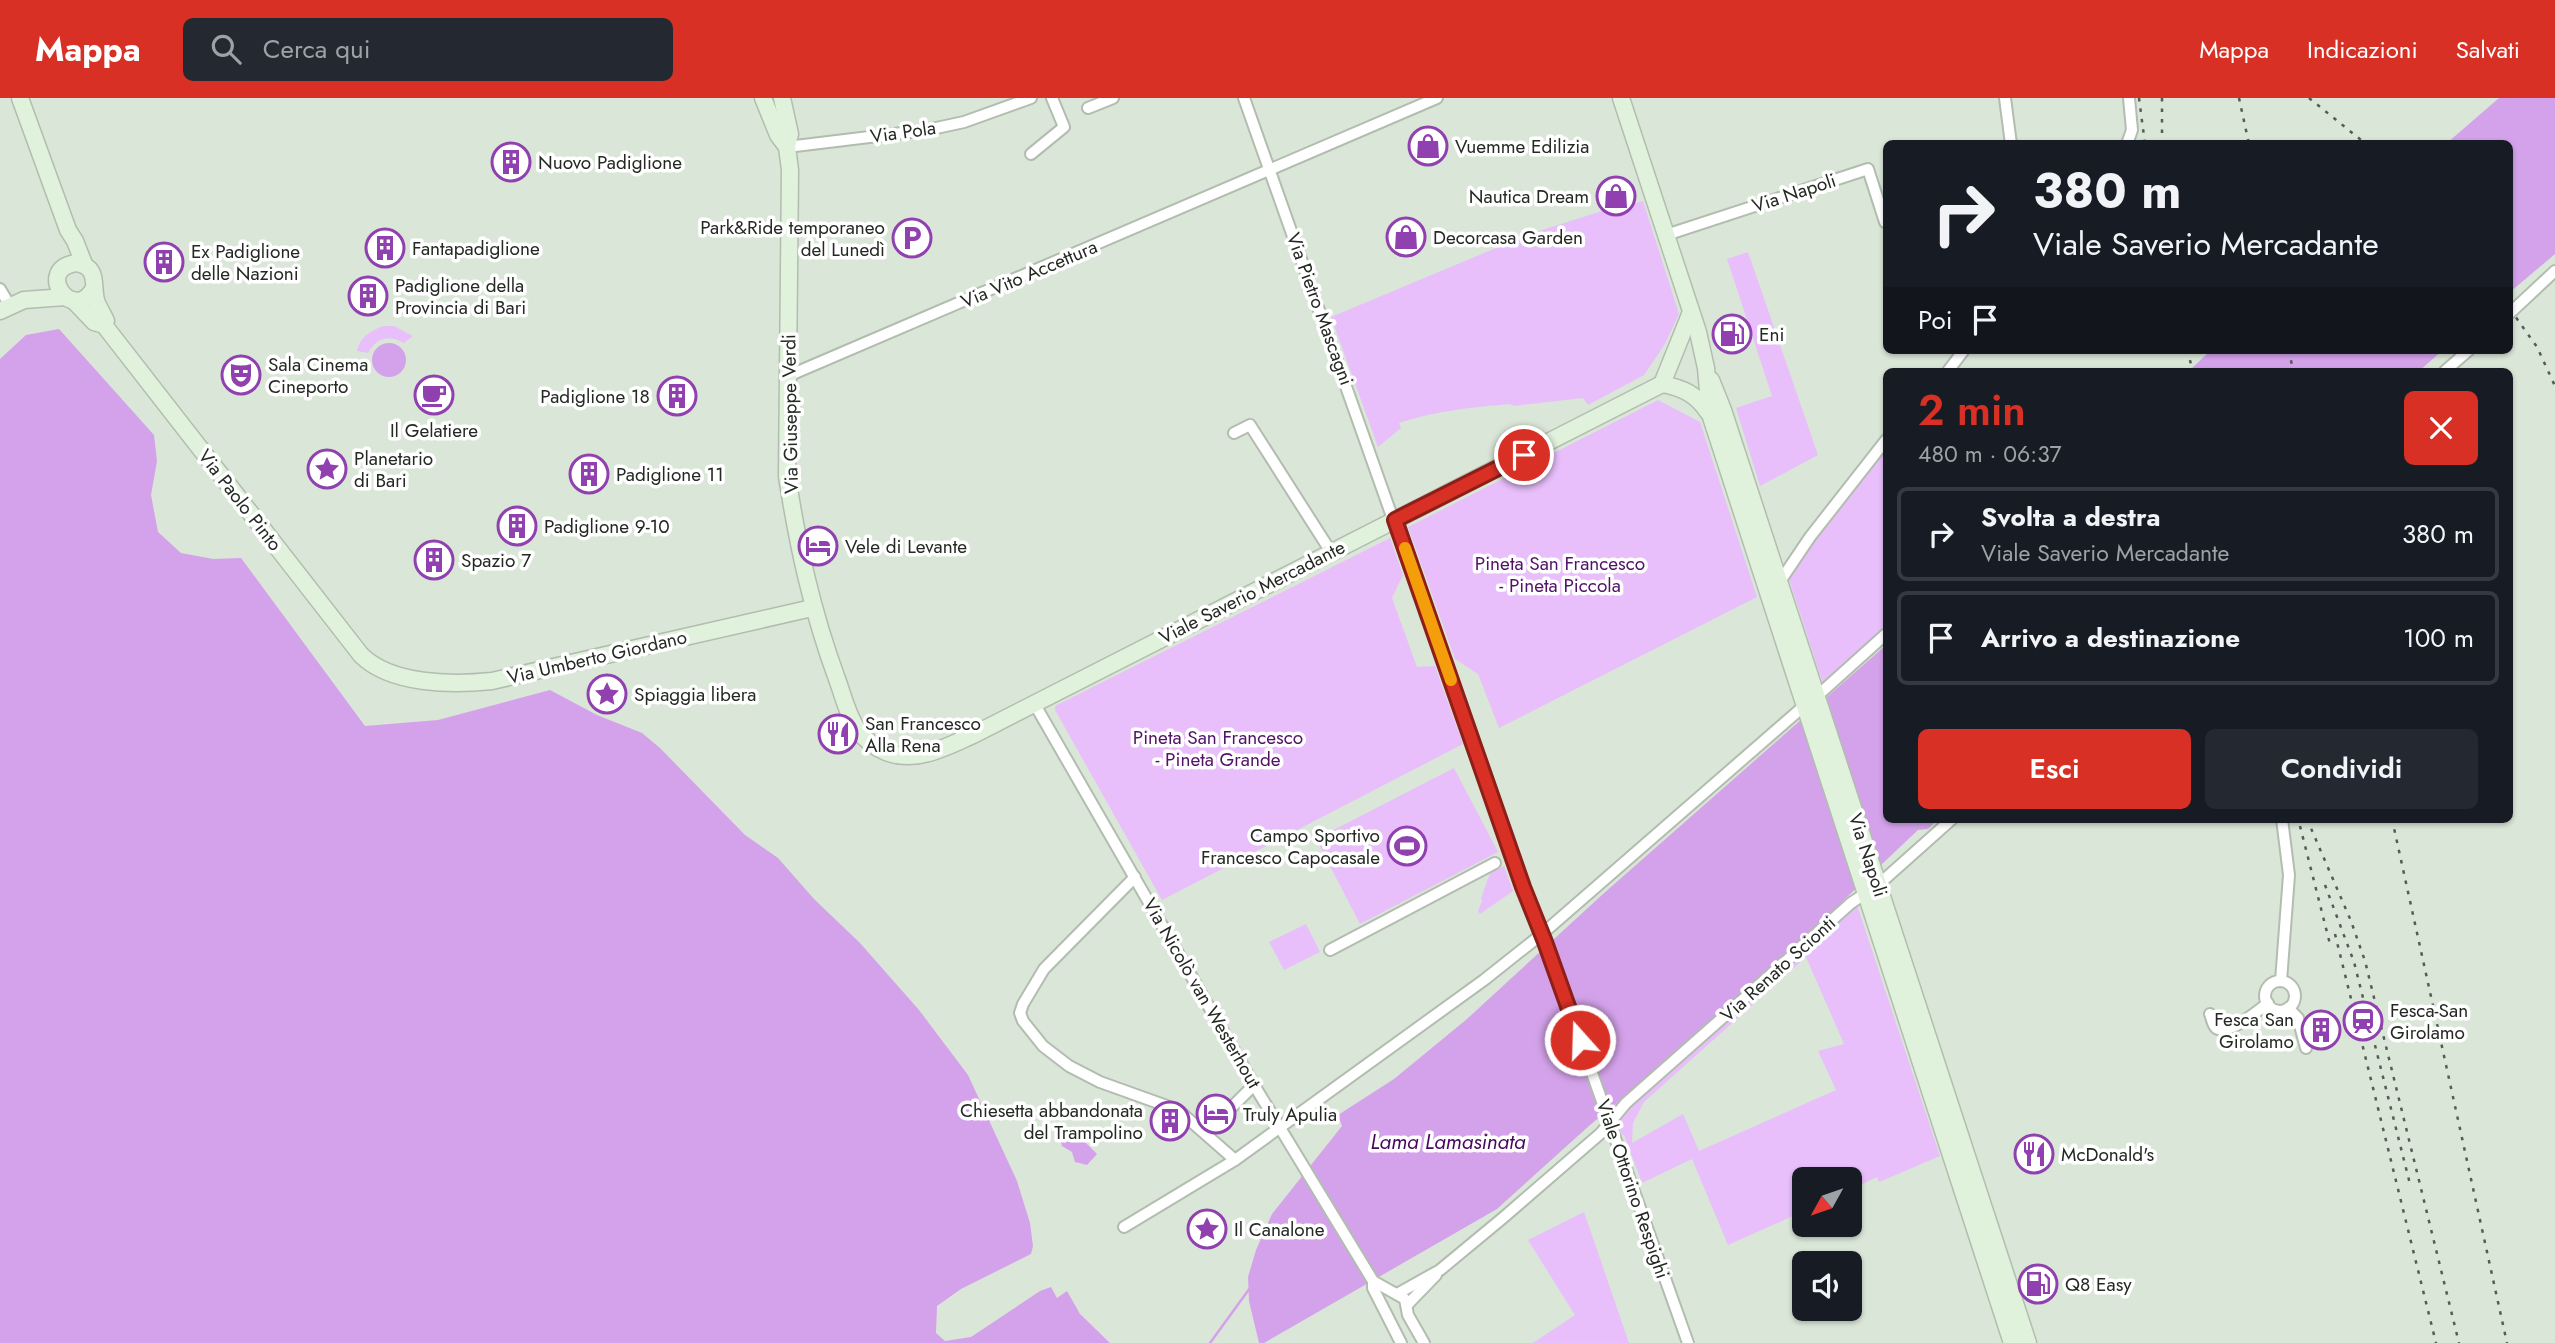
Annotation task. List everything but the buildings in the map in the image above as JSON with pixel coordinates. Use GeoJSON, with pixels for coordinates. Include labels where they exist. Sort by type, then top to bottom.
{"type":"FeatureCollection","features":[{"type":"Feature","properties":{"kind":"main road"},"geometry":{"type":"LineString","coordinates":[[5,309],[24,300],[86,298],[94,288],[94,276],[84,264],[68,230],[20,98]]}},
{"type":"Feature","properties":{"kind":"main road","name":"Via Giuseppe Verdi"},"geometry":{"type":"LineString","coordinates":[[763,98],[778,135],[787,147]]}},
{"type":"Feature","properties":{"kind":"main road","name":"Via Giuseppe Verdi"},"geometry":{"type":"LineString","coordinates":[[782,98],[790,134],[787,147],[787,475],[798,545],[812,608],[849,715]]}},
{"type":"Feature","properties":{"kind":"main road","name":"Via Napoli"},"geometry":{"type":"LineString","coordinates":[[1621,98],[1691,312],[1706,368],[1723,410],[1779,583],[1810,702]]}},
{"type":"Feature","properties":{"kind":"main road"},"geometry":{"type":"LineString","coordinates":[[68,230],[65,267],[57,279],[61,292],[69,299]]}},
{"type":"Feature","properties":{"kind":"main road"},"geometry":{"type":"LineString","coordinates":[[65,267],[84,264]]}},
{"type":"Feature","properties":{"kind":"main road","name":"Via Paolo Pinto"},"geometry":{"type":"LineString","coordinates":[[94,288],[97,303],[106,321],[104,325]]}},
{"type":"Feature","properties":{"kind":"main road","name":"Via Paolo Pinto"},"geometry":{"type":"LineString","coordinates":[[69,299],[94,322],[104,325],[360,655],[380,671]]}},
{"type":"Feature","properties":{"kind":"main road"},"geometry":{"type":"LineString","coordinates":[[1691,312],[1662,384],[1691,393],[1710,414]]}},
{"type":"Feature","properties":{"kind":"main road","name":"Via Napoli"},"geometry":{"type":"LineString","coordinates":[[1706,368],[1710,414],[2028,1343]]}},
{"type":"Feature","properties":{"kind":"main road","name":"Viale Saverio Mercadante"},"geometry":{"type":"LineString","coordinates":[[849,715],[864,737],[878,748],[901,756],[917,756],[961,740],[1662,384]]}},
{"type":"Feature","properties":{"kind":"main road","name":"Via Umberto Giordano"},"geometry":{"type":"LineString","coordinates":[[380,671],[443,682],[492,681],[812,608]]}},
{"type":"Feature","properties":{"kind":"main road","name":"Via Napoli"},"geometry":{"type":"LineString","coordinates":[[1871,886],[2012,1343]]}},
{"type":"Feature","properties":{"kind":"street","name":"Via Pola"},"geometry":{"type":"LineString","coordinates":[[787,147],[927,130],[964,122],[1014,100],[1031,98]]}},
{"type":"Feature","properties":{"kind":"street"},"geometry":{"type":"LineString","coordinates":[[1031,154],[1064,127],[1052,98]]}},
{"type":"Feature","properties":{"kind":"street","name":"Via Pietro Mascagni"},"geometry":{"type":"LineString","coordinates":[[1244,98],[1395,520]]}},
{"type":"Feature","properties":{"kind":"street","name":"Via Vito Accettura"},"geometry":{"type":"LineString","coordinates":[[788,376],[1437,98]]}},
{"type":"Feature","properties":{"kind":"street"},"geometry":{"type":"LineString","coordinates":[[2005,98],[2010,140]]}},
{"type":"Feature","properties":{"kind":"street"},"geometry":{"type":"LineString","coordinates":[[2128,140],[2132,130],[2129,98]]}},
{"type":"Feature","properties":{"kind":"street"},"geometry":{"type":"LineString","coordinates":[[1088,108],[1110,99]]}},
{"type":"Feature","properties":{"kind":"street","name":"Via Napoli"},"geometry":{"type":"LineString","coordinates":[[1666,234],[1868,169],[1883,216]]}},
{"type":"Feature","properties":{"kind":"street"},"geometry":{"type":"LineString","coordinates":[[2513,310],[2555,271]]}},
{"type":"Feature","properties":{"kind":"street"},"geometry":{"type":"LineString","coordinates":[[0,289],[5,309]]}},
{"type":"Feature","properties":{"kind":"street"},"geometry":{"type":"LineString","coordinates":[[1950,368],[1961,354]]}},
{"type":"Feature","properties":{"kind":"street"},"geometry":{"type":"LineString","coordinates":[[2448,368],[2464,354]]}},
{"type":"Feature","properties":{"kind":"street"},"geometry":{"type":"LineString","coordinates":[[1234,433],[1250,425],[1331,552]]}},
{"type":"Feature","properties":{"kind":"street"},"geometry":{"type":"LineString","coordinates":[[1779,583],[1810,537],[1883,444]]}},
{"type":"Feature","properties":{"kind":"street","name":"Viale Ottorino Respighi"},"geometry":{"type":"LineString","coordinates":[[1395,520],[1523,887],[1688,1343]]}},
{"type":"Feature","properties":{"kind":"street"},"geometry":{"type":"LineString","coordinates":[[1124,1227],[1282,1130],[1543,937],[1883,637]]}},
{"type":"Feature","properties":{"kind":"street","name":"Via Nicolò van Westerhout"},"geometry":{"type":"LineString","coordinates":[[1034,703],[1254,1085],[1373,1281],[1405,1299],[1424,1343]]}},
{"type":"Feature","properties":{"kind":"street","name":"Via Renato Scionti"},"geometry":{"type":"LineString","coordinates":[[1440,1270],[1504,1217],[1626,1103],[1851,903],[1947,823]]}},
{"type":"Feature","properties":{"kind":"street"},"geometry":{"type":"LineString","coordinates":[[2281,981],[2289,875],[2282,823]]}},
{"type":"Feature","properties":{"kind":"street"},"geometry":{"type":"LineString","coordinates":[[1330,950],[1495,863]]}},
{"type":"Feature","properties":{"kind":"street"},"geometry":{"type":"LineString","coordinates":[[1135,877],[1044,969],[1033,984],[1020,1013],[1023,1021],[1043,1046],[1069,1066],[1100,1082],[1178,1110],[1235,1160]]}},
{"type":"Feature","properties":{"kind":"street"},"geometry":{"type":"LineString","coordinates":[[2281,981],[2290,984],[2295,992],[2294,1001],[2288,1008],[2275,1009],[2266,998],[2268,988],[2281,981]]}},
{"type":"Feature","properties":{"kind":"street"},"geometry":{"type":"LineString","coordinates":[[2210,1014],[2214,1026],[2219,1029],[2226,1028],[2252,1017],[2268,1003]]}},
{"type":"Feature","properties":{"kind":"street"},"geometry":{"type":"LineString","coordinates":[[2288,1008],[2298,1018],[2306,1048]]}},
{"type":"Feature","properties":{"kind":"street"},"geometry":{"type":"LineString","coordinates":[[1206,1133],[1254,1085]]}},
{"type":"Feature","properties":{"kind":"street"},"geometry":{"type":"LineString","coordinates":[[1440,1270],[1399,1316],[1392,1316],[1385,1310],[1385,1300],[1440,1270]]}},
{"type":"Feature","properties":{"kind":"street","name":"Via Nicolò van Westerhout"},"geometry":{"type":"LineString","coordinates":[[1373,1281],[1373,1288],[1401,1343]]}},
{"type":"Feature","properties":{"kind":"green space"},"geometry":{"type":"Polygon","coordinates":[[[1643,201],[1679,314],[1665,344],[1644,375],[1588,405],[1583,398],[1467,408],[1399,423],[1401,428],[1378,447],[1331,317],[1508,243],[1536,235],[1536,232],[1624,204],[1625,206],[1643,201]]]}},
{"type":"Feature","properties":{"kind":"green space"},"geometry":{"type":"Polygon","coordinates":[[[1748,252],[1818,455],[1760,486],[1736,408],[1772,396],[1727,259],[1748,252]]]}},
{"type":"Feature","properties":{"kind":"green space"},"geometry":{"type":"Polygon","coordinates":[[[383,326],[394,326],[413,336],[404,343],[383,339],[368,353],[357,351],[366,335],[383,326]]]}},
{"type":"Feature","properties":{"kind":"green space","name":"Pineta San Francesco - Pineta Piccola"},"geometry":{"type":"Polygon","coordinates":[[[1658,400],[1700,422],[1757,597],[1499,728],[1478,674],[1455,659],[1408,527],[1658,400]]]}},
{"type":"Feature","properties":{"kind":"green space"},"geometry":{"type":"Polygon","coordinates":[[[1883,454],[1883,633],[1824,687],[1788,576],[1813,540],[1883,454]]]}},
{"type":"Feature","properties":{"kind":"green space","name":"Pineta San Francesco - Pineta Grande"},"geometry":{"type":"Polygon","coordinates":[[[1390,538],[1403,575],[1392,598],[1417,667],[1435,666],[1463,744],[1162,900],[1055,706],[1390,538]]]}},
{"type":"Feature","properties":{"kind":"green space","name":"Campo Sportivo Francesco Capocasale"},"geometry":{"type":"Polygon","coordinates":[[[1454,768],[1498,852],[1360,924],[1316,839],[1454,768]]]}},
{"type":"Feature","properties":{"kind":"green space"},"geometry":{"type":"Polygon","coordinates":[[[1504,866],[1513,891],[1480,914],[1478,911],[1481,898],[1490,873],[1504,866]]]}},
{"type":"Feature","properties":{"kind":"green space"},"geometry":{"type":"Polygon","coordinates":[[[1857,905],[1940,1156],[1879,1182],[1877,1177],[1862,1184],[1862,1167],[1792,1167],[1792,1216],[1728,1245],[1692,1159],[1642,1183],[1617,1121],[1622,1113],[1847,911],[1857,905]],[[1806,957],[1644,1102],[1633,1123],[1632,1143],[1683,1114],[1699,1151],[1836,1090],[1818,1051],[1844,1044],[1806,957]]]}},
{"type":"Feature","properties":{"kind":"green space"},"geometry":{"type":"Polygon","coordinates":[[[1306,924],[1320,952],[1284,970],[1269,942],[1306,924]]]}},
{"type":"Feature","properties":{"kind":"green space"},"geometry":{"type":"Polygon","coordinates":[[[1584,1212],[1629,1343],[1533,1343],[1575,1315],[1528,1240],[1584,1212]]]}},
{"type":"Feature","properties":{"kind":"water"},"geometry":{"type":"Polygon","coordinates":[[[2499,98],[2555,98],[2555,254],[2513,289],[2513,140],[2450,140],[2499,98]]]}},
{"type":"Feature","properties":{"kind":"water"},"geometry":{"type":"Polygon","coordinates":[[[59,329],[154,435],[157,461],[151,495],[158,532],[181,553],[213,559],[241,558],[365,726],[438,720],[550,690],[597,715],[642,733],[745,835],[778,858],[814,899],[860,943],[919,1010],[968,1075],[1017,1181],[1030,1223],[1033,1246],[1031,1254],[961,1289],[937,1306],[936,1333],[945,1341],[971,1337],[1040,1291],[1051,1287],[1057,1298],[1067,1291],[1080,1314],[1110,1343],[0,1343],[0,359],[26,335],[59,329]]]}},
{"type":"Feature","properties":{"kind":"water"},"geometry":{"type":"Polygon","coordinates":[[[389,343],[401,348],[406,360],[401,372],[389,377],[377,372],[372,360],[377,348],[389,343]]]}},
{"type":"Feature","properties":{"kind":"water"},"geometry":{"type":"Polygon","coordinates":[[[2207,354],[2438,354],[2422,368],[2192,368],[2207,354]]]}},
{"type":"Feature","properties":{"kind":"water","name":"Lama Lamasinata"},"geometry":{"type":"Polygon","coordinates":[[[1883,648],[1883,823],[1934,823],[1928,829],[1918,830],[1809,933],[1497,1209],[1264,1343],[1259,1343],[1249,1301],[1248,1277],[1256,1250],[1272,1214],[1342,1126],[1338,1115],[1394,1079],[1467,1019],[1603,894],[1883,648]]]}},
{"type":"Feature","properties":{"kind":"water"},"geometry":{"type":"Polygon","coordinates":[[[1070,1127],[1097,1154],[1087,1165],[1075,1162],[1072,1152],[1062,1146],[1060,1138],[1070,1127]]]}},
{"type":"Feature","properties":{"kind":"waterway","name":"Lama Lamasinata"},"geometry":{"type":"LineString","coordinates":[[1210,1343],[1250,1288]]}},
{"type":"Feature","properties":{"kind":"railway"},"geometry":{"type":"LineString","coordinates":[[2139,98],[2144,140]]}},
{"type":"Feature","properties":{"kind":"railway"},"geometry":{"type":"LineString","coordinates":[[2162,98],[2162,140]]}},
{"type":"Feature","properties":{"kind":"railway"},"geometry":{"type":"LineString","coordinates":[[2239,98],[2248,140]]}},
{"type":"Feature","properties":{"kind":"railway"},"geometry":{"type":"LineString","coordinates":[[2309,98],[2361,140]]}},
{"type":"Feature","properties":{"kind":"railway"},"geometry":{"type":"LineString","coordinates":[[2513,313],[2537,347],[2555,386]]}},
{"type":"Feature","properties":{"kind":"railway"},"geometry":{"type":"LineString","coordinates":[[2188,354],[2192,368]]}},
{"type":"Feature","properties":{"kind":"railway"},"geometry":{"type":"LineString","coordinates":[[2290,354],[2292,368]]}},
{"type":"Feature","properties":{"kind":"railway"},"geometry":{"type":"LineString","coordinates":[[2309,823],[2351,921],[2365,961],[2459,1343]]}},
{"type":"Feature","properties":{"kind":"railway"},"geometry":{"type":"LineString","coordinates":[[2393,823],[2507,1343]]}},
{"type":"Feature","properties":{"kind":"railway"},"geometry":{"type":"LineString","coordinates":[[2300,826],[2331,948]]}},
{"type":"Feature","properties":{"kind":"railway"},"geometry":{"type":"LineString","coordinates":[[2325,885],[2354,962],[2410,1184]]}},
{"type":"Feature","properties":{"kind":"railway"},"geometry":{"type":"LineString","coordinates":[[2335,934],[2436,1343]]}},
{"type":"Feature","properties":{"kind":"slow traffic"},"geometry":{"type":"LineString","coordinates":[[1405,548],[1451,680]]}},
{"type":"Feature","properties":{"kind":"place","name":"Vuemme Edilizia"},"geometry":{"type":"Point","coordinates":[1428,146]}},
{"type":"Feature","properties":{"kind":"place","name":"Nuovo Padiglione"},"geometry":{"type":"Point","coordinates":[511,162]}},
{"type":"Feature","properties":{"kind":"place","name":"Nautica Dream"},"geometry":{"type":"Point","coordinates":[1616,196]}},
{"type":"Feature","properties":{"kind":"place","name":"Decorcasa Garden"},"geometry":{"type":"Point","coordinates":[1406,237]}},
{"type":"Feature","properties":{"kind":"place","name":"Park&Ride temporaneo del Lunedì"},"geometry":{"type":"Point","coordinates":[912,238]}},
{"type":"Feature","properties":{"kind":"place","name":"Fantapadiglione"},"geometry":{"type":"Point","coordinates":[385,248]}},
{"type":"Feature","properties":{"kind":"place","name":"Ex Padiglione delle Nazioni"},"geometry":{"type":"Point","coordinates":[164,262]}},
{"type":"Feature","properties":{"kind":"place","name":"Padiglione della Provincia di Bari"},"geometry":{"type":"Point","coordinates":[368,296]}},
{"type":"Feature","properties":{"kind":"place","name":"Eni"},"geometry":{"type":"Point","coordinates":[1732,334]}},
{"type":"Feature","properties":{"kind":"place","name":"Sala Cinema Cineporto"},"geometry":{"type":"Point","coordinates":[241,375]}},
{"type":"Feature","properties":{"kind":"place","name":"Il Gelatiere"},"geometry":{"type":"Point","coordinates":[434,395]}},
{"type":"Feature","properties":{"kind":"place","name":"Padiglione 18"},"geometry":{"type":"Point","coordinates":[677,396]}},
{"type":"Feature","properties":{"kind":"place","name":"Planetario di Bari"},"geometry":{"type":"Point","coordinates":[327,469]}},
{"type":"Feature","properties":{"kind":"place","name":"Padiglione 11"},"geometry":{"type":"Point","coordinates":[589,474]}},
{"type":"Feature","properties":{"kind":"place","name":"Padiglione 9-10"},"geometry":{"type":"Point","coordinates":[517,526]}},
{"type":"Feature","properties":{"kind":"place","name":"Vele di Levante"},"geometry":{"type":"Point","coordinates":[818,546]}},
{"type":"Feature","properties":{"kind":"place","name":"Spazio 7"},"geometry":{"type":"Point","coordinates":[434,560]}},
{"type":"Feature","properties":{"kind":"place","name":"Spiaggia libera"},"geometry":{"type":"Point","coordinates":[607,694]}},
{"type":"Feature","properties":{"kind":"place","name":"San Francesco Alla Rena"},"geometry":{"type":"Point","coordinates":[838,734]}},
{"type":"Feature","properties":{"kind":"place","name":"Campo Sportivo Francesco Capocasale"},"geometry":{"type":"Point","coordinates":[1407,846]}},
{"type":"Feature","properties":{"kind":"place","name":"Fesca-San Girolamo"},"geometry":{"type":"Point","coordinates":[2363,1021]}},
{"type":"Feature","properties":{"kind":"place","name":"Fesca San Girolamo"},"geometry":{"type":"Point","coordinates":[2321,1030]}},
{"type":"Feature","properties":{"kind":"place","name":"Truly Apulia"},"geometry":{"type":"Point","coordinates":[1216,1114]}},
{"type":"Feature","properties":{"kind":"place","name":"Chiesetta abbandonata del Trampolino"},"geometry":{"type":"Point","coordinates":[1170,1121]}},
{"type":"Feature","properties":{"kind":"place","name":"McDonald's"},"geometry":{"type":"Point","coordinates":[2034,1154]}},
{"type":"Feature","properties":{"kind":"place","name":"Il Canalone"},"geometry":{"type":"Point","coordinates":[1207,1229]}},
{"type":"Feature","properties":{"kind":"place","name":"Q8 Easy"},"geometry":{"type":"Point","coordinates":[2038,1284]}},
{"type":"Feature","properties":{"kind":"route"},"geometry":{"type":"LineString","coordinates":[[1524,455],[1395,520],[1523,887],[1580,1040]]}}]}
